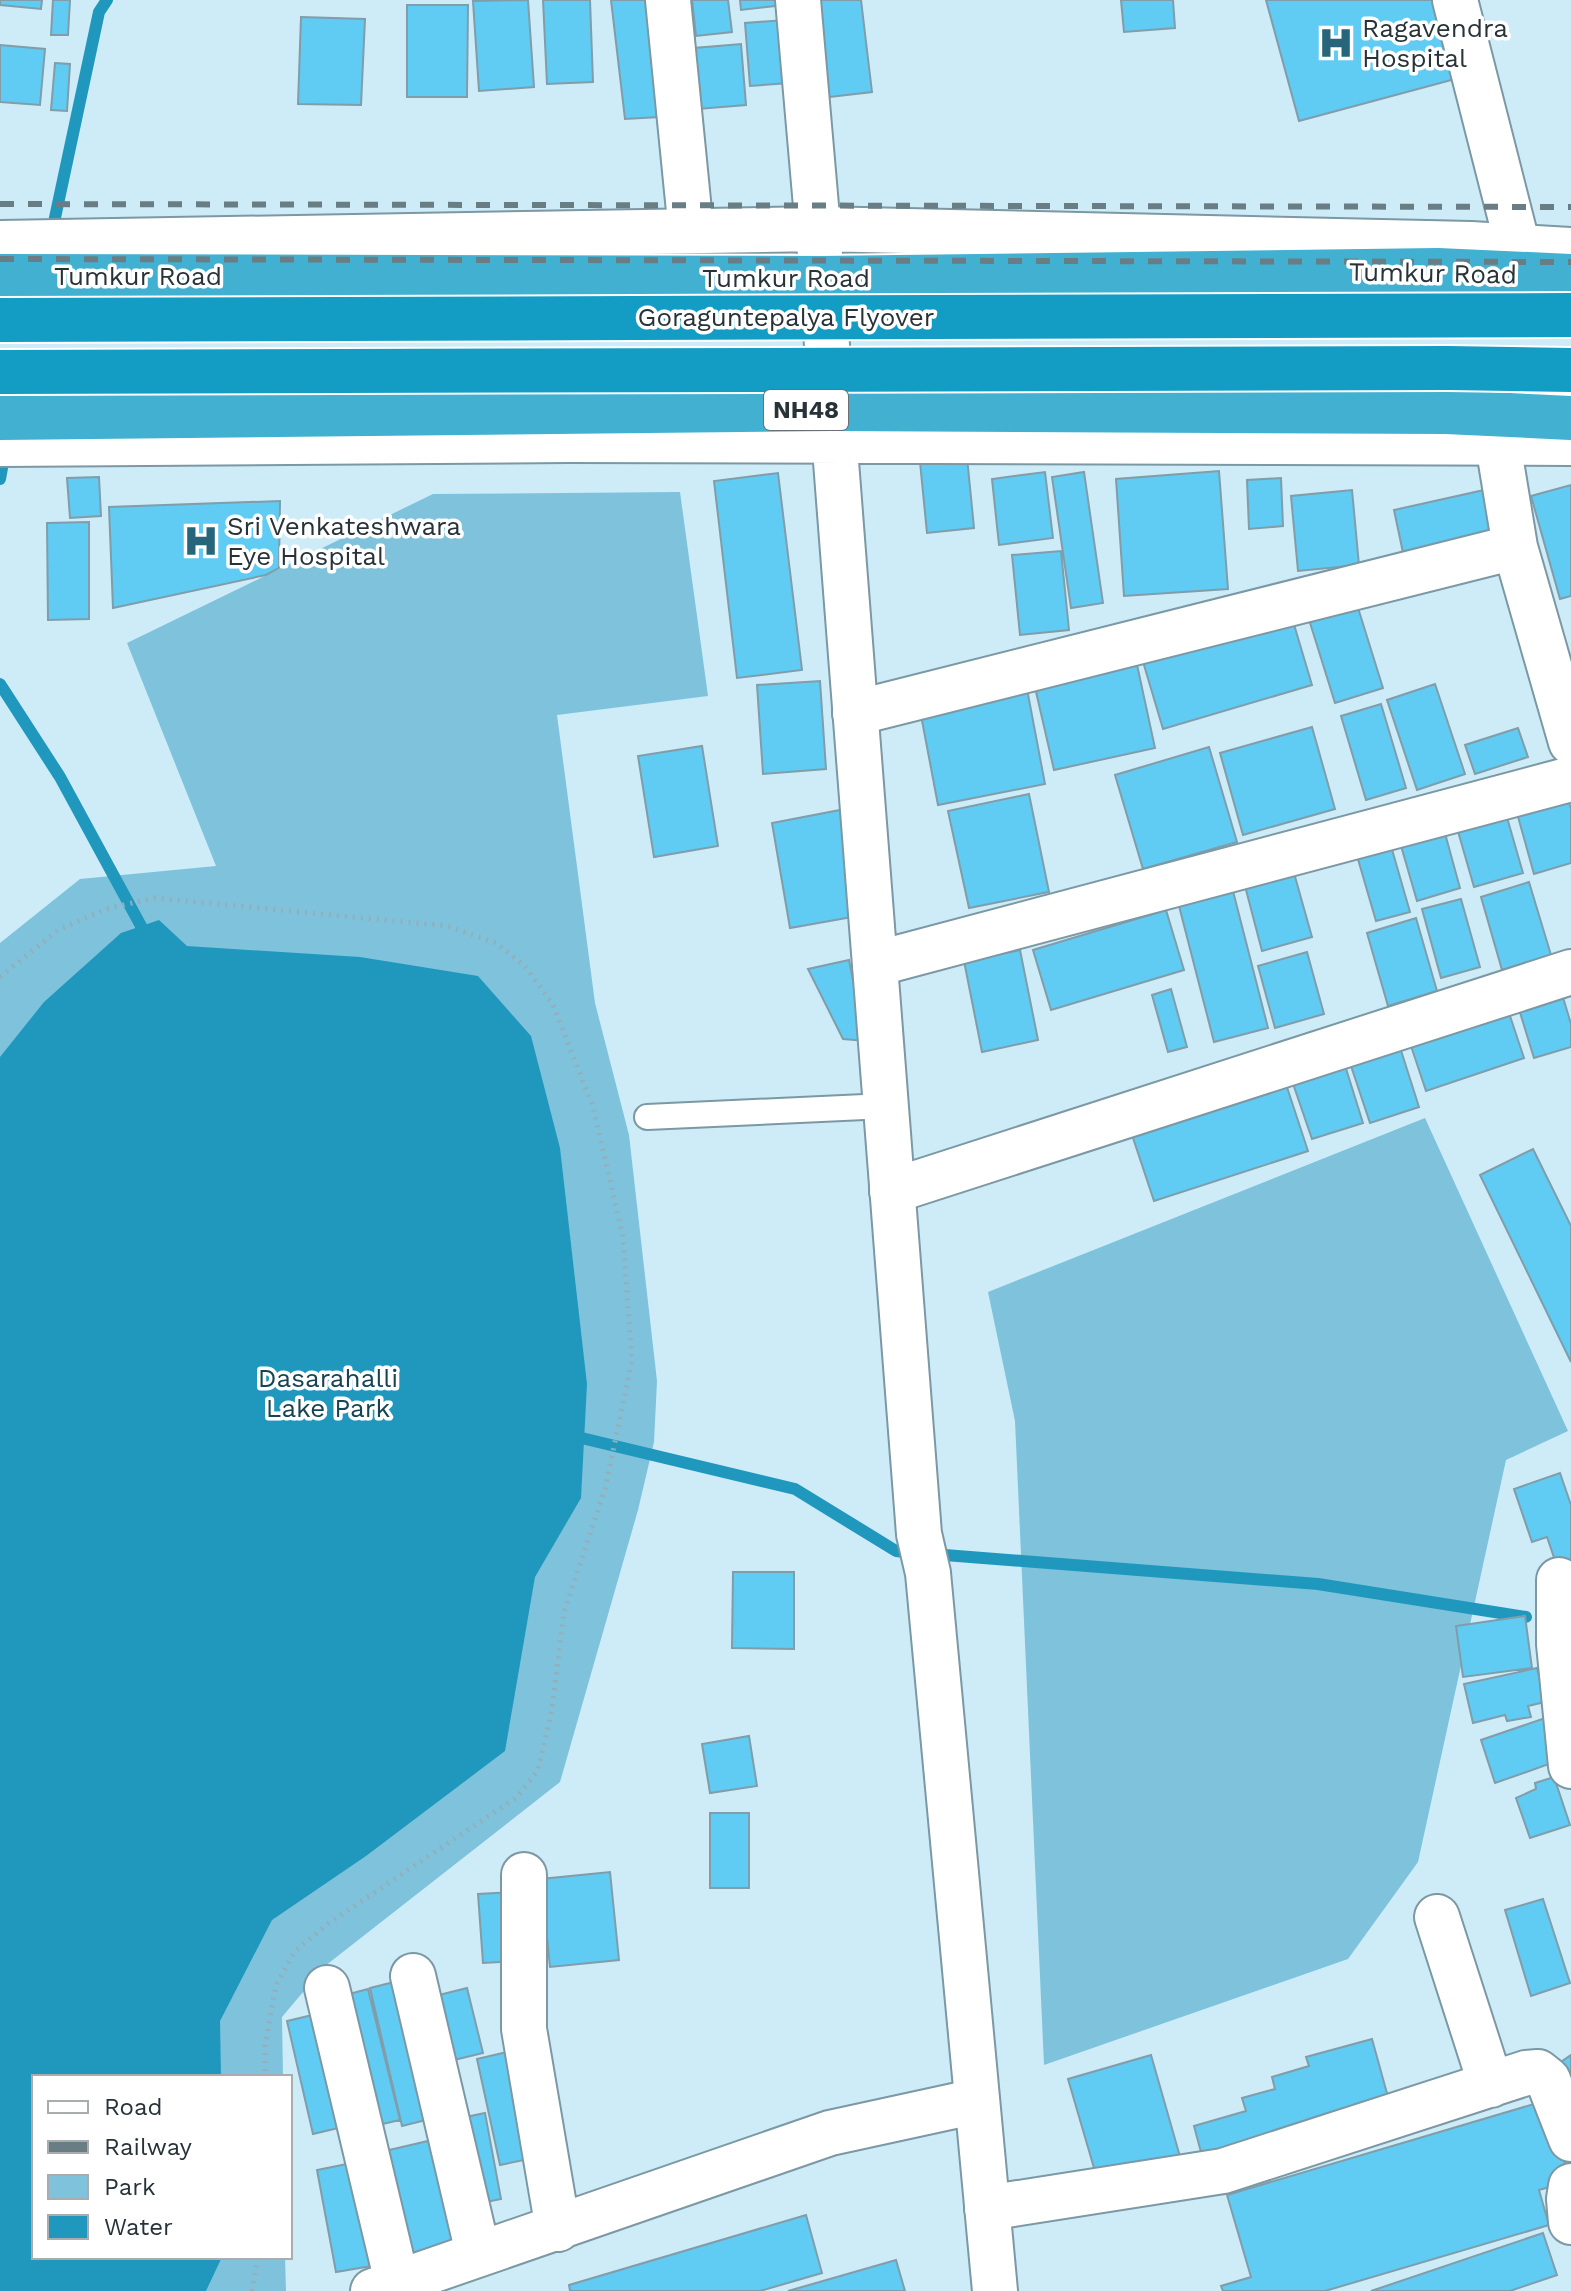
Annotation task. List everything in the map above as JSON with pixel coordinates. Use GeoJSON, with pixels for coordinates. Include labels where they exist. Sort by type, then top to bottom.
{"type":"FeatureCollection","features":[{"type":"Feature","properties":{"kind":"highway","name":"Tumkur Road"},"geometry":{"type":"LineString","coordinates":[[44,262],[821,278],[1438,270],[1571,276]]}},
{"type":"Feature","properties":{"kind":"highway","name":"Goraguntepalya Flyover"},"geometry":{"type":"LineString","coordinates":[[0,320],[1571,315]]}},
{"type":"Feature","properties":{"kind":"highway","name":"Goraguntepalya Flyover"},"geometry":{"type":"LineString","coordinates":[[0,372],[1571,370]]}},
{"type":"Feature","properties":{"kind":"highway","name":"NH48"},"geometry":{"type":"LineString","coordinates":[[14,418],[833,425],[1446,412],[1571,418]]}},
{"type":"Feature","properties":{"kind":"street"},"geometry":{"type":"LineString","coordinates":[[668,0],[691,231]]}},
{"type":"Feature","properties":{"kind":"street"},"geometry":{"type":"LineString","coordinates":[[798,0],[923,1554],[995,2291]]}},
{"type":"Feature","properties":{"kind":"street"},"geometry":{"type":"LineString","coordinates":[[1455,0],[1518,247]]}},
{"type":"Feature","properties":{"kind":"street"},"geometry":{"type":"LineString","coordinates":[[0,243],[44,262],[691,231],[818,229],[1571,250]]}},
{"type":"Feature","properties":{"kind":"street"},"geometry":{"type":"LineString","coordinates":[[0,444],[553,440],[833,425],[1498,444],[1571,443]]}},
{"type":"Feature","properties":{"kind":"street"},"geometry":{"type":"LineString","coordinates":[[1498,444],[1515,547],[1571,742]]}},
{"type":"Feature","properties":{"kind":"street"},"geometry":{"type":"LineString","coordinates":[[855,713],[1515,547]]}},
{"type":"Feature","properties":{"kind":"street"},"geometry":{"type":"LineString","coordinates":[[875,964],[1571,779]]}},
{"type":"Feature","properties":{"kind":"street"},"geometry":{"type":"LineString","coordinates":[[892,1191],[1571,972]]}},
{"type":"Feature","properties":{"kind":"street"},"geometry":{"type":"LineString","coordinates":[[1559,1580],[1559,1644],[1571,1766]]}},
{"type":"Feature","properties":{"kind":"street"},"geometry":{"type":"LineString","coordinates":[[524,1875],[524,2029],[558,2229]]}},
{"type":"Feature","properties":{"kind":"street"},"geometry":{"type":"LineString","coordinates":[[1437,1917],[1491,2085]]}},
{"type":"Feature","properties":{"kind":"street"},"geometry":{"type":"LineString","coordinates":[[413,1976],[478,2253]]}},
{"type":"Feature","properties":{"kind":"street"},"geometry":{"type":"LineString","coordinates":[[327,1988],[385,2286],[830,2133],[977,2101]]}},
{"type":"Feature","properties":{"kind":"street"},"geometry":{"type":"LineString","coordinates":[[987,2208],[1223,2171],[1538,2072],[1548,2080],[1571,2139]]}},
{"type":"Feature","properties":{"kind":"street"},"geometry":{"type":"LineString","coordinates":[[1571,2186],[1571,2222]]}},
{"type":"Feature","properties":{"kind":"lane"},"geometry":{"type":"LineString","coordinates":[[647,1117],[886,1106]]}},
{"type":"Feature","properties":{"kind":"path"},"geometry":{"type":"LineString","coordinates":[[0,977],[58,930],[113,908],[154,898],[447,926],[496,943],[525,966],[553,1005],[593,1107],[623,1237],[632,1361],[605,1489],[564,1612],[552,1709],[538,1770],[517,1797],[329,1923],[295,1951],[276,1985],[265,2046],[265,2075]]}},
{"type":"Feature","properties":{"kind":"path"},"geometry":{"type":"LineString","coordinates":[[252,2291],[258,2259]]}},
{"type":"Feature","properties":{"kind":"green space","name":"Dasarahalli Lake Park"},"geometry":{"type":"Polygon","coordinates":[[[680,492],[708,696],[557,715],[595,1003],[629,1135],[657,1381],[654,1442],[638,1510],[560,1782],[325,1966],[282,2017],[283,2075],[32,2075],[32,2259],[285,2259],[286,2291],[0,2291],[0,943],[80,879],[216,866],[127,643],[433,494],[680,492]]]}},
{"type":"Feature","properties":{"kind":"green space"},"geometry":{"type":"Polygon","coordinates":[[[1425,1118],[1568,1431],[1506,1460],[1418,1862],[1348,1959],[1044,2065],[1015,1421],[988,1292],[1425,1118]]]}},
{"type":"Feature","properties":{"kind":"water","name":"Dasarahalli Lake Park"},"geometry":{"type":"Polygon","coordinates":[[[159,920],[187,946],[360,957],[478,976],[531,1036],[560,1148],[587,1384],[581,1498],[535,1577],[505,1751],[366,1856],[272,1920],[220,2021],[221,2075],[32,2075],[32,2259],[221,2259],[206,2291],[0,2291],[0,1057],[44,1002],[121,933],[159,920]]]}},
{"type":"Feature","properties":{"kind":"building"},"geometry":{"type":"Polygon","coordinates":[[[0,0],[42,0],[41,9],[0,5],[0,0]]]}},
{"type":"Feature","properties":{"kind":"building"},"geometry":{"type":"Polygon","coordinates":[[[53,0],[70,0],[68,35],[51,35],[53,0]]]}},
{"type":"Feature","properties":{"kind":"building"},"geometry":{"type":"Polygon","coordinates":[[[528,0],[534,87],[479,91],[473,1],[528,0]]]}},
{"type":"Feature","properties":{"kind":"building"},"geometry":{"type":"Polygon","coordinates":[[[543,0],[590,0],[593,82],[547,84],[543,0]]]}},
{"type":"Feature","properties":{"kind":"building"},"geometry":{"type":"Polygon","coordinates":[[[611,0],[653,0],[660,117],[625,119],[611,0]]]}},
{"type":"Feature","properties":{"kind":"building"},"geometry":{"type":"Polygon","coordinates":[[[692,0],[728,0],[732,32],[696,36],[692,0]]]}},
{"type":"Feature","properties":{"kind":"building"},"geometry":{"type":"Polygon","coordinates":[[[740,0],[784,0],[784,5],[741,10],[740,0]]]}},
{"type":"Feature","properties":{"kind":"building"},"geometry":{"type":"Polygon","coordinates":[[[802,0],[861,0],[872,92],[813,99],[802,0]]]}},
{"type":"Feature","properties":{"kind":"building"},"geometry":{"type":"Polygon","coordinates":[[[1121,0],[1173,0],[1175,28],[1124,32],[1121,0]]]}},
{"type":"Feature","properties":{"kind":"building"},"geometry":{"type":"Polygon","coordinates":[[[1266,0],[1434,0],[1455,79],[1299,121],[1266,0]]]}},
{"type":"Feature","properties":{"kind":"building"},"geometry":{"type":"Polygon","coordinates":[[[407,5],[468,5],[467,97],[407,97],[407,5]]]}},
{"type":"Feature","properties":{"kind":"building"},"geometry":{"type":"Polygon","coordinates":[[[301,17],[365,19],[361,105],[298,104],[301,17]]]}},
{"type":"Feature","properties":{"kind":"building"},"geometry":{"type":"Polygon","coordinates":[[[784,20],[789,83],[750,86],[745,23],[784,20]]]}},
{"type":"Feature","properties":{"kind":"building"},"geometry":{"type":"Polygon","coordinates":[[[741,44],[746,105],[698,109],[694,48],[741,44]]]}},
{"type":"Feature","properties":{"kind":"building"},"geometry":{"type":"Polygon","coordinates":[[[0,45],[45,49],[40,105],[0,102],[0,45]]]}},
{"type":"Feature","properties":{"kind":"building"},"geometry":{"type":"Polygon","coordinates":[[[55,63],[70,64],[67,111],[51,110],[55,63]]]}},
{"type":"Feature","properties":{"kind":"building"},"geometry":{"type":"Polygon","coordinates":[[[967,457],[974,528],[927,533],[920,462],[967,457]]]}},
{"type":"Feature","properties":{"kind":"building"},"geometry":{"type":"Polygon","coordinates":[[[1219,471],[1228,589],[1124,596],[1116,479],[1219,471]]]}},
{"type":"Feature","properties":{"kind":"building"},"geometry":{"type":"Polygon","coordinates":[[[1045,472],[1053,538],[999,545],[992,479],[1045,472]]]}},
{"type":"Feature","properties":{"kind":"building"},"geometry":{"type":"Polygon","coordinates":[[[1084,472],[1103,603],[1071,608],[1052,477],[1084,472]]]}},
{"type":"Feature","properties":{"kind":"building"},"geometry":{"type":"Polygon","coordinates":[[[778,473],[802,670],[737,678],[714,481],[778,473]]]}},
{"type":"Feature","properties":{"kind":"building"},"geometry":{"type":"Polygon","coordinates":[[[99,477],[101,516],[70,518],[67,478],[99,477]]]}},
{"type":"Feature","properties":{"kind":"building"},"geometry":{"type":"Polygon","coordinates":[[[1281,478],[1283,526],[1249,529],[1247,480],[1281,478]]]}},
{"type":"Feature","properties":{"kind":"building"},"geometry":{"type":"Polygon","coordinates":[[[1571,485],[1571,596],[1560,599],[1531,496],[1571,485]]]}},
{"type":"Feature","properties":{"kind":"building"},"geometry":{"type":"Polygon","coordinates":[[[1352,490],[1359,565],[1298,571],[1291,496],[1352,490]]]}},
{"type":"Feature","properties":{"kind":"building"},"geometry":{"type":"Polygon","coordinates":[[[1484,490],[1496,547],[1406,567],[1394,510],[1484,490]]]}},
{"type":"Feature","properties":{"kind":"building"},"geometry":{"type":"Polygon","coordinates":[[[280,501],[279,568],[266,575],[113,608],[109,507],[280,501]]]}},
{"type":"Feature","properties":{"kind":"building"},"geometry":{"type":"Polygon","coordinates":[[[89,522],[89,619],[48,620],[47,523],[89,522]]]}},
{"type":"Feature","properties":{"kind":"building"},"geometry":{"type":"Polygon","coordinates":[[[1061,551],[1069,630],[1020,635],[1012,555],[1061,551]]]}},
{"type":"Feature","properties":{"kind":"building"},"geometry":{"type":"Polygon","coordinates":[[[1354,595],[1383,688],[1335,703],[1306,610],[1354,595]]]}},
{"type":"Feature","properties":{"kind":"building"},"geometry":{"type":"Polygon","coordinates":[[[1290,611],[1312,685],[1163,729],[1141,655],[1290,611]]]}},
{"type":"Feature","properties":{"kind":"building"},"geometry":{"type":"Polygon","coordinates":[[[1136,660],[1155,748],[1054,770],[1034,683],[1136,660]]]}},
{"type":"Feature","properties":{"kind":"building"},"geometry":{"type":"Polygon","coordinates":[[[820,681],[826,769],[763,774],[757,685],[820,681]]]}},
{"type":"Feature","properties":{"kind":"building"},"geometry":{"type":"Polygon","coordinates":[[[1435,684],[1465,774],[1417,790],[1387,700],[1435,684]]]}},
{"type":"Feature","properties":{"kind":"building"},"geometry":{"type":"Polygon","coordinates":[[[1027,689],[1045,784],[938,805],[920,710],[1027,689]]]}},
{"type":"Feature","properties":{"kind":"building"},"geometry":{"type":"Polygon","coordinates":[[[1381,704],[1406,788],[1366,800],[1341,716],[1381,704]]]}},
{"type":"Feature","properties":{"kind":"building"},"geometry":{"type":"Polygon","coordinates":[[[1312,727],[1335,809],[1243,835],[1220,753],[1312,727]]]}},
{"type":"Feature","properties":{"kind":"building"},"geometry":{"type":"Polygon","coordinates":[[[1518,728],[1528,757],[1475,774],[1465,745],[1518,728]]]}},
{"type":"Feature","properties":{"kind":"building"},"geometry":{"type":"Polygon","coordinates":[[[702,746],[718,846],[654,857],[638,756],[702,746]]]}},
{"type":"Feature","properties":{"kind":"building"},"geometry":{"type":"Polygon","coordinates":[[[1209,747],[1237,842],[1143,869],[1115,775],[1209,747]]]}},
{"type":"Feature","properties":{"kind":"building"},"geometry":{"type":"Polygon","coordinates":[[[1566,792],[1571,809],[1571,863],[1534,874],[1515,806],[1566,792]]]}},
{"type":"Feature","properties":{"kind":"building"},"geometry":{"type":"Polygon","coordinates":[[[1029,794],[1049,892],[969,908],[948,811],[1029,794]]]}},
{"type":"Feature","properties":{"kind":"building"},"geometry":{"type":"Polygon","coordinates":[[[1504,807],[1523,873],[1474,887],[1455,821],[1504,807]]]}},
{"type":"Feature","properties":{"kind":"building"},"geometry":{"type":"Polygon","coordinates":[[[840,810],[858,916],[790,928],[772,823],[840,810]]]}},
{"type":"Feature","properties":{"kind":"building"},"geometry":{"type":"Polygon","coordinates":[[[1443,826],[1460,888],[1417,901],[1399,839],[1443,826]]]}},
{"type":"Feature","properties":{"kind":"building"},"geometry":{"type":"Polygon","coordinates":[[[1389,839],[1410,912],[1376,921],[1355,849],[1389,839]]]}},
{"type":"Feature","properties":{"kind":"building"},"geometry":{"type":"Polygon","coordinates":[[[1294,873],[1312,937],[1262,951],[1245,886],[1294,873]]]}},
{"type":"Feature","properties":{"kind":"building"},"geometry":{"type":"Polygon","coordinates":[[[1529,882],[1551,955],[1502,970],[1481,897],[1529,882]]]}},
{"type":"Feature","properties":{"kind":"building"},"geometry":{"type":"Polygon","coordinates":[[[1233,891],[1268,1028],[1214,1042],[1179,906],[1233,891]]]}},
{"type":"Feature","properties":{"kind":"building"},"geometry":{"type":"Polygon","coordinates":[[[1461,899],[1480,967],[1441,978],[1422,909],[1461,899]]]}},
{"type":"Feature","properties":{"kind":"building"},"geometry":{"type":"Polygon","coordinates":[[[1166,910],[1184,970],[1051,1010],[1033,950],[1166,910]]]}},
{"type":"Feature","properties":{"kind":"building"},"geometry":{"type":"Polygon","coordinates":[[[1416,918],[1437,991],[1388,1006],[1367,933],[1416,918]]]}},
{"type":"Feature","properties":{"kind":"building"},"geometry":{"type":"Polygon","coordinates":[[[1020,950],[1038,1040],[982,1052],[964,961],[1020,950]]]}},
{"type":"Feature","properties":{"kind":"building"},"geometry":{"type":"Polygon","coordinates":[[[1307,952],[1324,1014],[1275,1028],[1258,966],[1307,952]]]}},
{"type":"Feature","properties":{"kind":"building"},"geometry":{"type":"Polygon","coordinates":[[[849,960],[865,1041],[843,1039],[808,969],[849,960]]]}},
{"type":"Feature","properties":{"kind":"building"},"geometry":{"type":"Polygon","coordinates":[[[1171,989],[1187,1047],[1168,1052],[1152,995],[1171,989]]]}},
{"type":"Feature","properties":{"kind":"building"},"geometry":{"type":"Polygon","coordinates":[[[1562,994],[1571,1024],[1571,1047],[1534,1058],[1518,1006],[1562,994]]]}},
{"type":"Feature","properties":{"kind":"building"},"geometry":{"type":"Polygon","coordinates":[[[1506,1004],[1524,1058],[1426,1091],[1408,1037],[1506,1004]]]}},
{"type":"Feature","properties":{"kind":"building"},"geometry":{"type":"Polygon","coordinates":[[[1398,1041],[1419,1107],[1370,1123],[1348,1057],[1398,1041]]]}},
{"type":"Feature","properties":{"kind":"building"},"geometry":{"type":"Polygon","coordinates":[[[1343,1059],[1363,1123],[1312,1139],[1290,1075],[1343,1059]]]}},
{"type":"Feature","properties":{"kind":"building"},"geometry":{"type":"Polygon","coordinates":[[[1283,1075],[1308,1151],[1154,1201],[1129,1126],[1283,1075]]]}},
{"type":"Feature","properties":{"kind":"building"},"geometry":{"type":"Polygon","coordinates":[[[1533,1149],[1571,1226],[1571,1362],[1480,1175],[1533,1149]]]}},
{"type":"Feature","properties":{"kind":"building"},"geometry":{"type":"Polygon","coordinates":[[[1560,1473],[1571,1505],[1571,1582],[1563,1584],[1547,1537],[1532,1542],[1514,1489],[1560,1473]]]}},
{"type":"Feature","properties":{"kind":"building"},"geometry":{"type":"Polygon","coordinates":[[[733,1572],[794,1572],[794,1649],[732,1648],[733,1572]]]}},
{"type":"Feature","properties":{"kind":"building"},"geometry":{"type":"Polygon","coordinates":[[[1525,1616],[1532,1668],[1463,1677],[1456,1626],[1525,1616]]]}},
{"type":"Feature","properties":{"kind":"building"},"geometry":{"type":"Polygon","coordinates":[[[1537,1668],[1545,1702],[1528,1706],[1531,1717],[1507,1721],[1505,1715],[1473,1723],[1464,1684],[1537,1668]]]}},
{"type":"Feature","properties":{"kind":"building"},"geometry":{"type":"Polygon","coordinates":[[[1551,1716],[1561,1745],[1547,1750],[1552,1763],[1495,1783],[1481,1740],[1551,1716]]]}},
{"type":"Feature","properties":{"kind":"building"},"geometry":{"type":"Polygon","coordinates":[[[749,1736],[757,1786],[710,1793],[702,1744],[749,1736]]]}},
{"type":"Feature","properties":{"kind":"building"},"geometry":{"type":"Polygon","coordinates":[[[1554,1777],[1570,1825],[1530,1838],[1516,1798],[1536,1789],[1535,1783],[1554,1777]]]}},
{"type":"Feature","properties":{"kind":"building"},"geometry":{"type":"Polygon","coordinates":[[[710,1813],[749,1813],[749,1888],[710,1888],[710,1813]]]}},
{"type":"Feature","properties":{"kind":"building"},"geometry":{"type":"Polygon","coordinates":[[[610,1872],[619,1960],[550,1967],[541,1879],[610,1872]]]}},
{"type":"Feature","properties":{"kind":"building"},"geometry":{"type":"Polygon","coordinates":[[[516,1892],[521,1961],[483,1963],[478,1894],[516,1892]]]}},
{"type":"Feature","properties":{"kind":"building"},"geometry":{"type":"Polygon","coordinates":[[[1543,1899],[1570,1983],[1531,1996],[1505,1910],[1543,1899]]]}},
{"type":"Feature","properties":{"kind":"building"},"geometry":{"type":"Polygon","coordinates":[[[406,1979],[438,2117],[402,2126],[370,1988],[406,1979]]]}},
{"type":"Feature","properties":{"kind":"building"},"geometry":{"type":"Polygon","coordinates":[[[467,1988],[483,2053],[454,2060],[439,1995],[467,1988]]]}},
{"type":"Feature","properties":{"kind":"building"},"geometry":{"type":"Polygon","coordinates":[[[368,1989],[400,2120],[365,2128],[334,1998],[368,1989]]]}},
{"type":"Feature","properties":{"kind":"building"},"geometry":{"type":"Polygon","coordinates":[[[325,2012],[351,2125],[313,2134],[287,2021],[325,2012]]]}},
{"type":"Feature","properties":{"kind":"building"},"geometry":{"type":"Polygon","coordinates":[[[1372,2039],[1393,2115],[1205,2167],[1194,2126],[1246,2111],[1242,2098],[1275,2089],[1272,2077],[1309,2066],[1306,2057],[1372,2039]]]}},
{"type":"Feature","properties":{"kind":"building"},"geometry":{"type":"Polygon","coordinates":[[[511,2051],[534,2158],[500,2165],[477,2059],[511,2051]]]}},
{"type":"Feature","properties":{"kind":"building"},"geometry":{"type":"Polygon","coordinates":[[[1151,2055],[1181,2160],[1099,2185],[1068,2079],[1151,2055]]]}},
{"type":"Feature","properties":{"kind":"building"},"geometry":{"type":"Polygon","coordinates":[[[1571,2055],[1571,2095],[1552,2068],[1571,2055]]]}},
{"type":"Feature","properties":{"kind":"building"},"geometry":{"type":"Polygon","coordinates":[[[1544,2101],[1571,2181],[1539,2190],[1549,2225],[1325,2291],[1223,2291],[1221,2286],[1251,2277],[1227,2195],[1544,2101]]]}},
{"type":"Feature","properties":{"kind":"building"},"geometry":{"type":"Polygon","coordinates":[[[485,2113],[501,2199],[471,2205],[456,2119],[485,2113]]]}},
{"type":"Feature","properties":{"kind":"building"},"geometry":{"type":"Polygon","coordinates":[[[445,2137],[470,2245],[397,2262],[372,2154],[445,2137]]]}},
{"type":"Feature","properties":{"kind":"building"},"geometry":{"type":"Polygon","coordinates":[[[352,2163],[372,2266],[336,2272],[317,2170],[352,2163]]]}},
{"type":"Feature","properties":{"kind":"building"},"geometry":{"type":"Polygon","coordinates":[[[806,2215],[822,2273],[760,2291],[570,2291],[569,2285],[806,2215]]]}},
{"type":"Feature","properties":{"kind":"building"},"geometry":{"type":"Polygon","coordinates":[[[1543,2233],[1557,2275],[1510,2291],[1371,2291],[1543,2233]]]}},
{"type":"Feature","properties":{"kind":"building"},"geometry":{"type":"Polygon","coordinates":[[[896,2260],[905,2291],[788,2291],[896,2260]]]}},
{"type":"Feature","properties":{"kind":"waterway"},"geometry":{"type":"LineString","coordinates":[[53,227],[99,12],[107,0]]}},
{"type":"Feature","properties":{"kind":"waterway"},"geometry":{"type":"LineString","coordinates":[[0,479],[2,468]]}},
{"type":"Feature","properties":{"kind":"waterway"},"geometry":{"type":"LineString","coordinates":[[0,684],[60,777],[147,937]]}},
{"type":"Feature","properties":{"kind":"waterway"},"geometry":{"type":"LineString","coordinates":[[569,1435],[795,1489],[896,1551],[914,1553]]}},
{"type":"Feature","properties":{"kind":"waterway"},"geometry":{"type":"LineString","coordinates":[[932,1554],[1318,1584],[1526,1617]]}},
{"type":"Feature","properties":{"kind":"railway"},"geometry":{"type":"LineString","coordinates":[[0,204],[1571,207]]}},
{"type":"Feature","properties":{"kind":"railway"},"geometry":{"type":"LineString","coordinates":[[0,259],[1571,262]]}},
{"type":"Feature","properties":{"kind":"place","name":"Ragavendra Hospital"},"geometry":{"type":"Point","coordinates":[1336,43]}},
{"type":"Feature","properties":{"kind":"place","name":"Sri Venkateshwara Eye Hospital"},"geometry":{"type":"Point","coordinates":[201,541]}}]}
